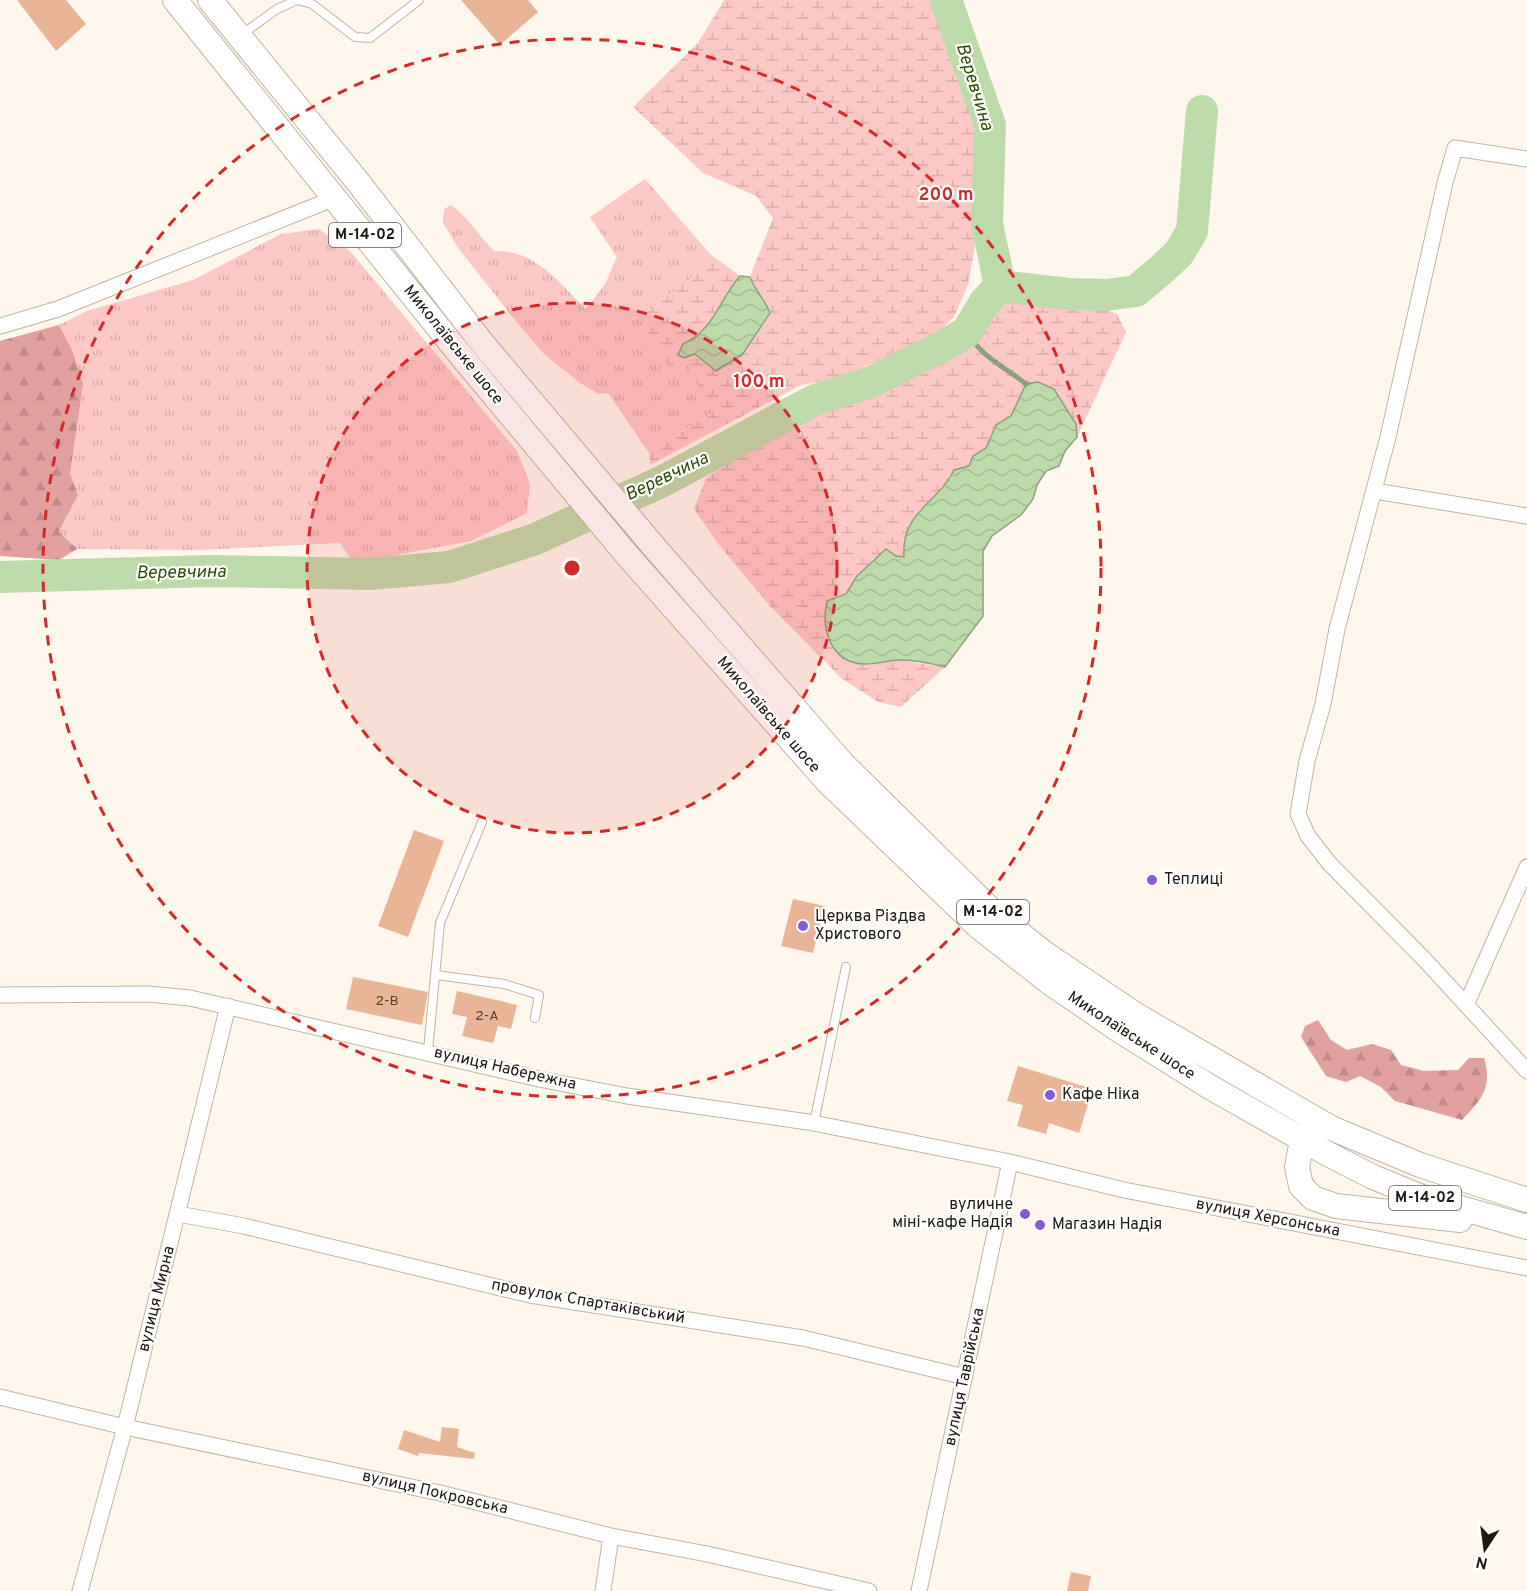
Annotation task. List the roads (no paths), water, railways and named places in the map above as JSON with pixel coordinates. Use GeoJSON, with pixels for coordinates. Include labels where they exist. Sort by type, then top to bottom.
{"type":"FeatureCollection","features":[{"type":"Feature","properties":{"kind":"main road","name":"Миколаївське шосе"},"geometry":{"type":"LineString","coordinates":[[175,0],[555,470],[627,555],[827,781],[979,927],[1049,982],[1119,1030],[1302,1140],[1373,1177],[1422,1197],[1527,1228]]}},
{"type":"Feature","properties":{"kind":"main road","name":"Миколаївське шосе"},"geometry":{"type":"LineString","coordinates":[[210,0],[358,182],[483,344],[655,548],[843,764],[994,913],[1044,953],[1136,1015],[1330,1128],[1420,1165],[1527,1201]]}},
{"type":"Feature","properties":{"kind":"main road"},"geometry":{"type":"LineString","coordinates":[[1527,1201],[1423,1178],[1384,1165],[1312,1133],[1302,1140],[1297,1167],[1301,1186],[1305,1193],[1323,1203],[1527,1228]]}},
{"type":"Feature","properties":{"kind":"street"},"geometry":{"type":"LineString","coordinates":[[1527,159],[1455,148],[1375,491],[1337,629],[1323,704],[1307,761],[1298,814],[1315,845],[1363,900],[1527,1071]]}},
{"type":"Feature","properties":{"kind":"street"},"geometry":{"type":"LineString","coordinates":[[0,326],[58,309],[335,198]]}},
{"type":"Feature","properties":{"kind":"street"},"geometry":{"type":"LineString","coordinates":[[1375,491],[1527,516]]}},
{"type":"Feature","properties":{"kind":"street"},"geometry":{"type":"LineString","coordinates":[[1466,1005],[1527,867]]}},
{"type":"Feature","properties":{"kind":"street","name":"вулиця Набережна"},"geometry":{"type":"LineString","coordinates":[[0,995],[172,995],[428,1051],[568,1085],[814,1123],[1010,1162]]}},
{"type":"Feature","properties":{"kind":"street","name":"вулиця Мирна"},"geometry":{"type":"LineString","coordinates":[[80,1591],[125,1427],[228,1006]]}},
{"type":"Feature","properties":{"kind":"street","name":"вулиця Херсонська"},"geometry":{"type":"LineString","coordinates":[[1010,1162],[1124,1190],[1527,1268]]}},
{"type":"Feature","properties":{"kind":"street","name":"вулиця Таврійська"},"geometry":{"type":"LineString","coordinates":[[919,1591],[1010,1162]]}},
{"type":"Feature","properties":{"kind":"street","name":"провулок Спартаківський"},"geometry":{"type":"LineString","coordinates":[[178,1214],[244,1226],[530,1295],[803,1338],[965,1377]]}},
{"type":"Feature","properties":{"kind":"street","name":"вулиця Покровська"},"geometry":{"type":"LineString","coordinates":[[0,1397],[125,1427],[440,1493],[611,1536],[707,1554],[869,1591]]}},
{"type":"Feature","properties":{"kind":"street"},"geometry":{"type":"LineString","coordinates":[[603,1591],[611,1536]]}},
{"type":"Feature","properties":{"kind":"lane"},"geometry":{"type":"LineString","coordinates":[[240,36],[277,9],[297,0],[312,4],[355,37],[370,38],[419,0]]}},
{"type":"Feature","properties":{"kind":"lane"},"geometry":{"type":"LineString","coordinates":[[428,1051],[440,923],[482,822]]}},
{"type":"Feature","properties":{"kind":"lane"},"geometry":{"type":"LineString","coordinates":[[814,1123],[846,967]]}},
{"type":"Feature","properties":{"kind":"lane"},"geometry":{"type":"LineString","coordinates":[[436,975],[504,984],[539,995],[535,1018]]}},
{"type":"Feature","properties":{"kind":"water"},"geometry":{"type":"Polygon","coordinates":[[[740,276],[750,277],[770,313],[742,355],[716,371],[695,354],[684,358],[678,355],[683,344],[702,331],[740,276]]]}},
{"type":"Feature","properties":{"kind":"water"},"geometry":{"type":"Polygon","coordinates":[[[1038,382],[1054,389],[1076,424],[1077,437],[1065,451],[1059,466],[1046,471],[1037,485],[1033,499],[1021,515],[992,536],[983,551],[983,616],[945,667],[906,660],[863,664],[843,657],[830,642],[827,632],[825,611],[827,601],[846,594],[857,576],[886,549],[896,556],[904,557],[908,529],[914,518],[947,482],[954,470],[969,466],[973,456],[986,448],[996,425],[1011,416],[1026,384],[1038,382]]]}},
{"type":"Feature","properties":{"kind":"waterway","name":"Веревчина"},"geometry":{"type":"LineString","coordinates":[[0,577],[211,571],[370,574],[449,567],[533,540],[661,482],[815,400],[871,382],[967,332],[985,302],[1000,286],[987,223],[990,125],[946,0]]}},
{"type":"Feature","properties":{"kind":"waterway"},"geometry":{"type":"LineString","coordinates":[[1000,286],[1069,294],[1107,295],[1136,291],[1162,269],[1179,253],[1192,231],[1202,111]]}},
{"type":"Feature","properties":{"kind":"waterway"},"geometry":{"type":"LineString","coordinates":[[967,332],[986,355],[1026,384]]}},
{"type":"Feature","properties":{"kind":"place","name":"Теплиці"},"geometry":{"type":"Point","coordinates":[1152,880]}},
{"type":"Feature","properties":{"kind":"place","name":"Церква Різдва Христового"},"geometry":{"type":"Point","coordinates":[803,926]}},
{"type":"Feature","properties":{"kind":"place","name":"Кафе Ніка"},"geometry":{"type":"Point","coordinates":[1050,1095]}},
{"type":"Feature","properties":{"kind":"place","name":"вуличне міні-кафе Надія"},"geometry":{"type":"Point","coordinates":[1025,1214]}},
{"type":"Feature","properties":{"kind":"place","name":"Магазин Надія"},"geometry":{"type":"Point","coordinates":[1040,1225]}}]}
